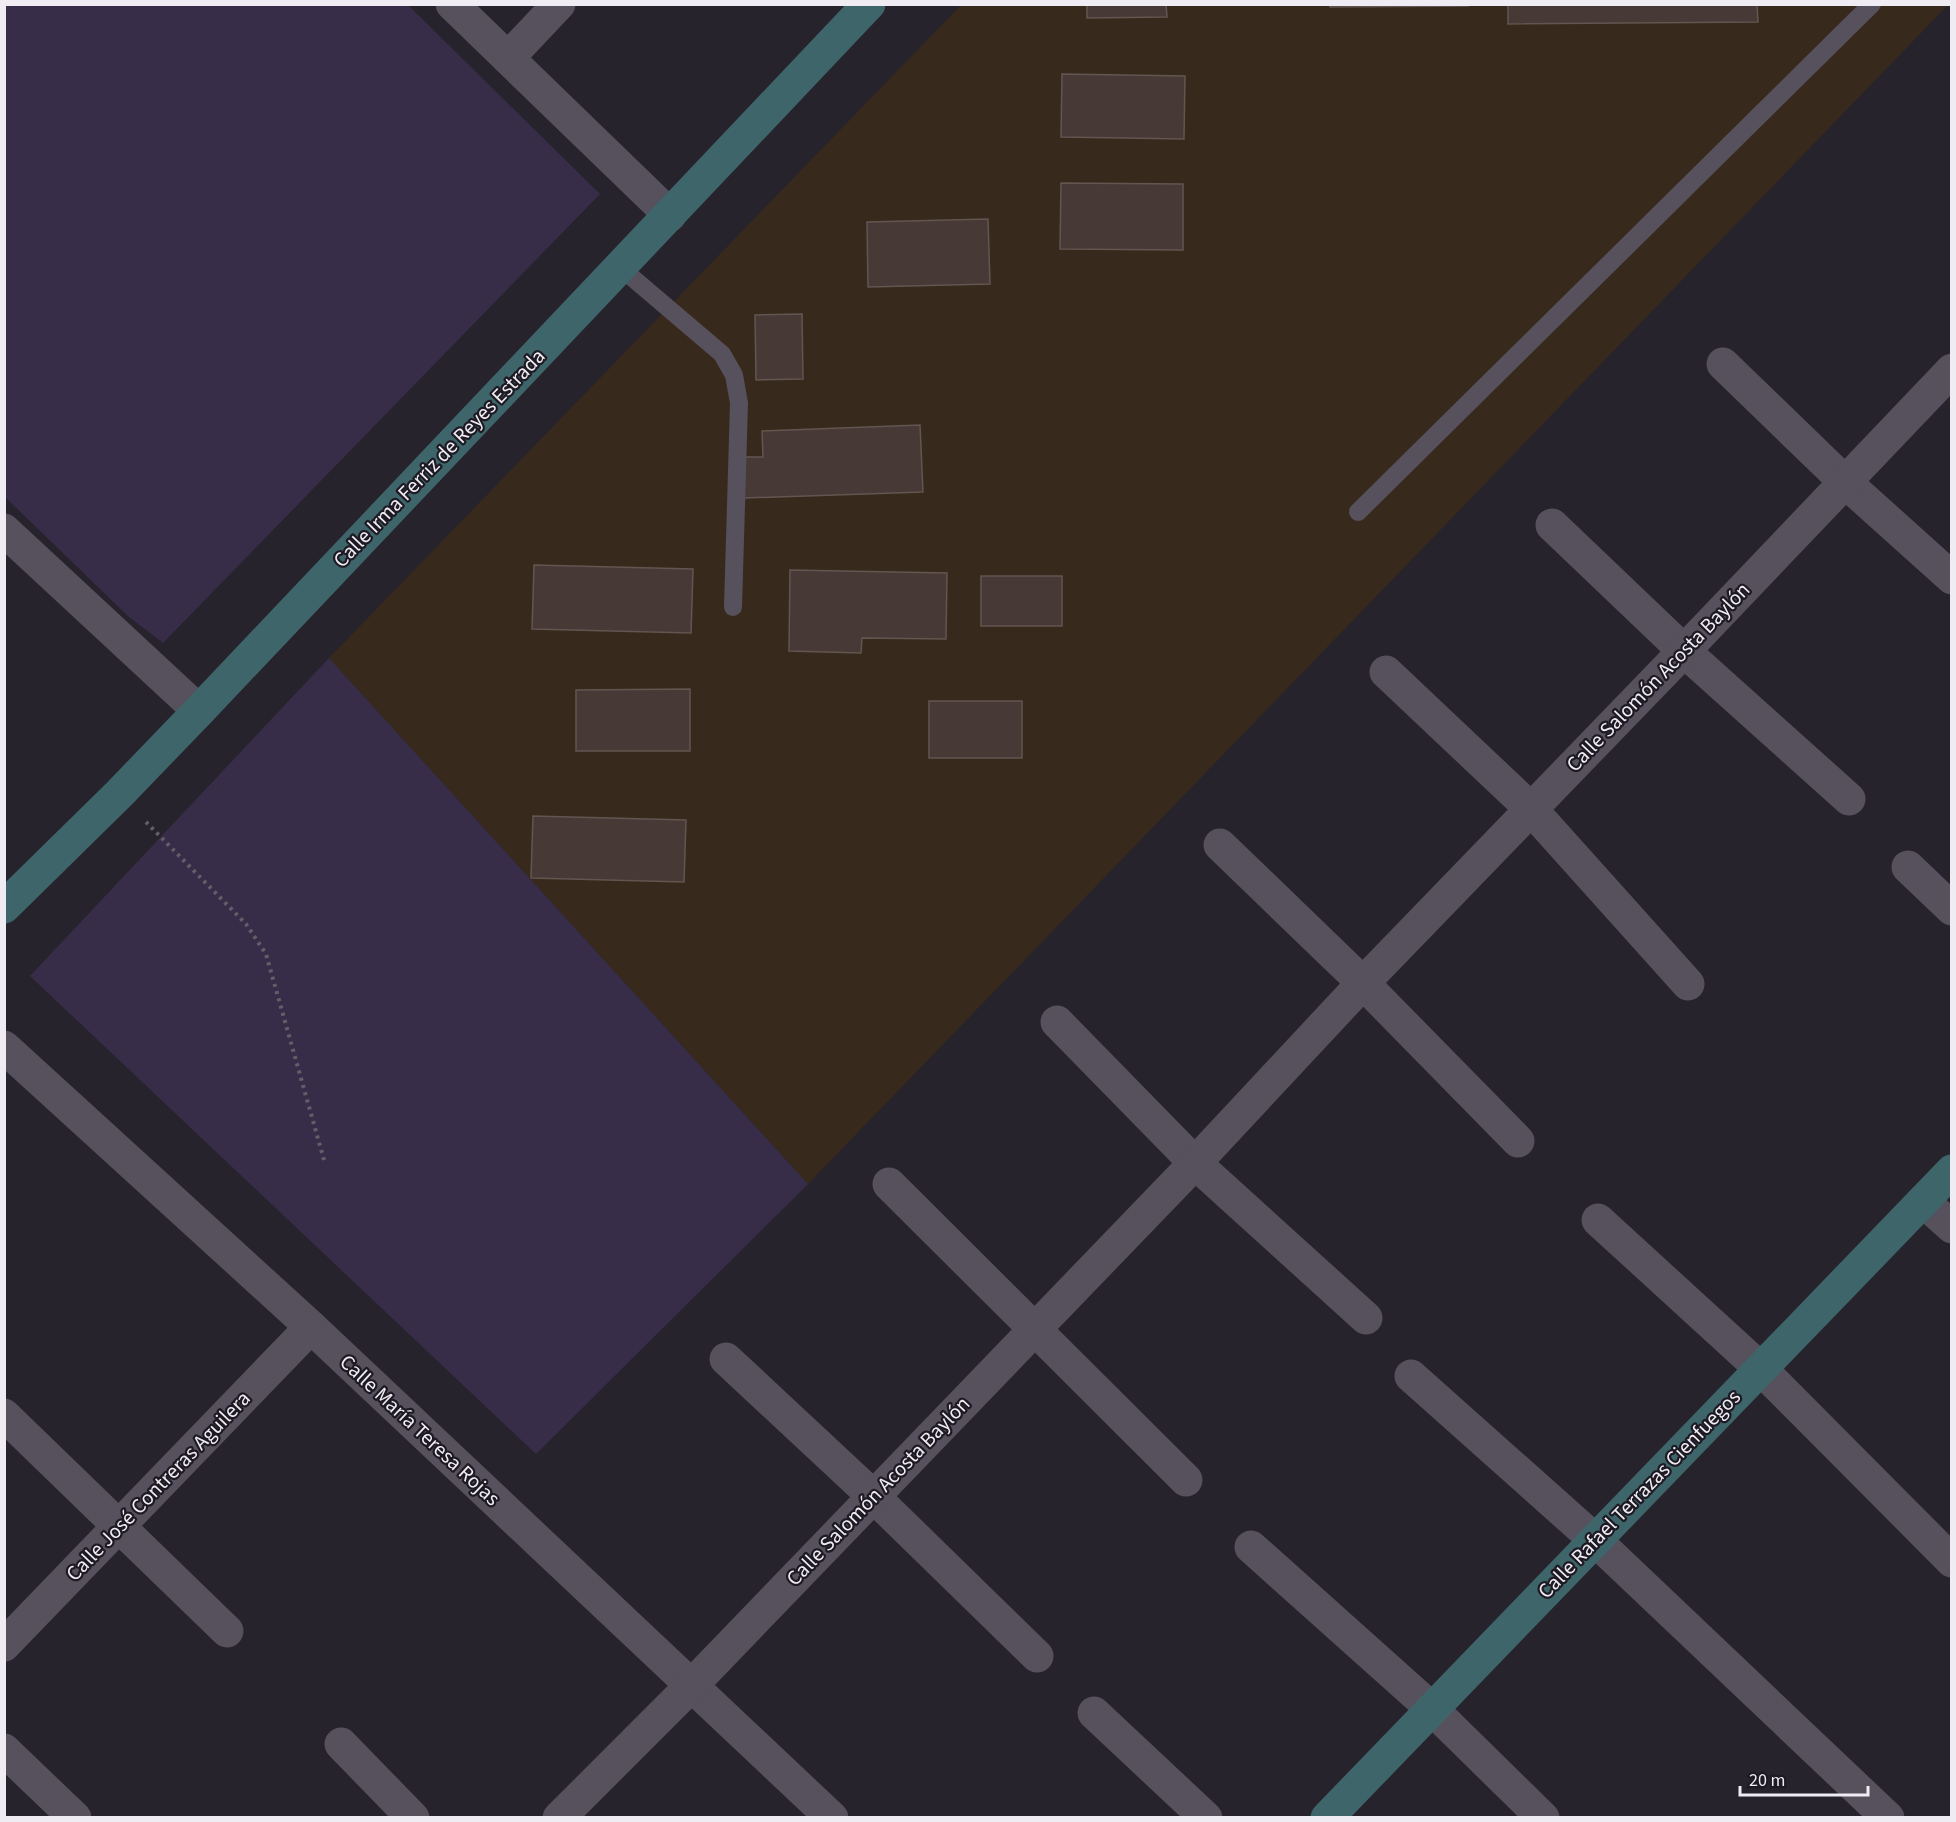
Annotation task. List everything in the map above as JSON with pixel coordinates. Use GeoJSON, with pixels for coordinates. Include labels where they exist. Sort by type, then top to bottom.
{"type":"FeatureCollection","features":[{"type":"Feature","properties":{"kind":"street"},"geometry":{"type":"LineString","coordinates":[[452,4],[670,215]]}},
{"type":"Feature","properties":{"kind":"street"},"geometry":{"type":"LineString","coordinates":[[508,58],[559,4]]}},
{"type":"Feature","properties":{"kind":"street","name":"Calle Irma Ferriz de Reyes Estrada"},"geometry":{"type":"LineString","coordinates":[[4,907],[119,794],[199,711],[869,4]]}},
{"type":"Feature","properties":{"kind":"street"},"geometry":{"type":"LineString","coordinates":[[1723,364],[1844,481],[1952,578]]}},
{"type":"Feature","properties":{"kind":"street","name":"Calle Salomón Acosta Baylón"},"geometry":{"type":"LineString","coordinates":[[560,1818],[691,1686],[1195,1163],[1363,983],[1952,370]]}},
{"type":"Feature","properties":{"kind":"street"},"geometry":{"type":"LineString","coordinates":[[1552,525],[1684,651],[1849,799]]}},
{"type":"Feature","properties":{"kind":"street"},"geometry":{"type":"LineString","coordinates":[[4,530],[199,711]]}},
{"type":"Feature","properties":{"kind":"street"},"geometry":{"type":"LineString","coordinates":[[1386,672],[1531,808],[1688,984]]}},
{"type":"Feature","properties":{"kind":"street"},"geometry":{"type":"LineString","coordinates":[[1220,844],[1363,983],[1518,1141]]}},
{"type":"Feature","properties":{"kind":"street"},"geometry":{"type":"LineString","coordinates":[[1908,867],[1952,909]]}},
{"type":"Feature","properties":{"kind":"street"},"geometry":{"type":"LineString","coordinates":[[1057,1022],[1195,1163],[1366,1318]]}},
{"type":"Feature","properties":{"kind":"street","name":"Calle María Teresa Rojas"},"geometry":{"type":"LineString","coordinates":[[4,1047],[311,1327],[832,1818]]}},
{"type":"Feature","properties":{"kind":"street","name":"Calle Rafael Terrazas Cienfuegos"},"geometry":{"type":"LineString","coordinates":[[1327,1818],[1952,1170]]}},
{"type":"Feature","properties":{"kind":"street"},"geometry":{"type":"LineString","coordinates":[[889,1184],[1186,1480]]}},
{"type":"Feature","properties":{"kind":"street"},"geometry":{"type":"LineString","coordinates":[[1923,1201],[1952,1227]]}},
{"type":"Feature","properties":{"kind":"street"},"geometry":{"type":"LineString","coordinates":[[1598,1220],[1761,1369],[1952,1561]]}},
{"type":"Feature","properties":{"kind":"street","name":"Calle José Contreras Aguilera"},"geometry":{"type":"LineString","coordinates":[[4,1645],[311,1327]]}},
{"type":"Feature","properties":{"kind":"street"},"geometry":{"type":"LineString","coordinates":[[726,1359],[873,1496],[1037,1656]]}},
{"type":"Feature","properties":{"kind":"street"},"geometry":{"type":"LineString","coordinates":[[1411,1376],[1594,1540],[1888,1818]]}},
{"type":"Feature","properties":{"kind":"street"},"geometry":{"type":"LineString","coordinates":[[4,1415],[227,1631]]}},
{"type":"Feature","properties":{"kind":"street"},"geometry":{"type":"LineString","coordinates":[[1251,1547],[1431,1708],[1544,1818]]}},
{"type":"Feature","properties":{"kind":"street"},"geometry":{"type":"LineString","coordinates":[[1094,1713],[1206,1818]]}},
{"type":"Feature","properties":{"kind":"street"},"geometry":{"type":"LineString","coordinates":[[341,1744],[413,1818]]}},
{"type":"Feature","properties":{"kind":"street"},"geometry":{"type":"LineString","coordinates":[[4,1750],[75,1818]]}},
{"type":"Feature","properties":{"kind":"lane"},"geometry":{"type":"LineString","coordinates":[[1358,512],[1872,4]]}},
{"type":"Feature","properties":{"kind":"lane"},"geometry":{"type":"LineString","coordinates":[[621,268],[722,354],[734,375],[739,403],[733,607]]}},
{"type":"Feature","properties":{"kind":"path"},"geometry":{"type":"LineString","coordinates":[[119,794],[246,924],[266,954],[324,1160]]}},
{"type":"Feature","properties":{"kind":"shaded area"},"geometry":{"type":"Polygon","coordinates":[[[4,5],[408,5],[600,194],[163,643],[128,616],[5,497],[4,5]]]}},
{"type":"Feature","properties":{"kind":"shaded area"},"geometry":{"type":"Polygon","coordinates":[[[961,5],[1948,5],[808,1184],[329,658],[961,5]]]}},
{"type":"Feature","properties":{"kind":"shaded area"},"geometry":{"type":"Polygon","coordinates":[[[329,658],[808,1184],[536,1454],[30,976],[329,658]]]}},
{"type":"Feature","properties":{"kind":"building"},"geometry":{"type":"Polygon","coordinates":[[[1087,4],[1166,4],[1167,17],[1087,18],[1087,4]]]}},
{"type":"Feature","properties":{"kind":"building"},"geometry":{"type":"Polygon","coordinates":[[[1330,4],[1468,4],[1468,6],[1330,7],[1330,4]]]}},
{"type":"Feature","properties":{"kind":"building"},"geometry":{"type":"Polygon","coordinates":[[[1508,4],[1757,4],[1758,22],[1508,24],[1508,4]]]}},
{"type":"Feature","properties":{"kind":"building"},"geometry":{"type":"Polygon","coordinates":[[[1062,74],[1185,76],[1184,139],[1061,137],[1062,74]]]}},
{"type":"Feature","properties":{"kind":"building"},"geometry":{"type":"Polygon","coordinates":[[[1061,183],[1183,184],[1183,250],[1060,249],[1061,183]]]}},
{"type":"Feature","properties":{"kind":"building"},"geometry":{"type":"Polygon","coordinates":[[[988,219],[990,284],[868,287],[867,222],[988,219]]]}},
{"type":"Feature","properties":{"kind":"building"},"geometry":{"type":"Polygon","coordinates":[[[802,314],[803,379],[756,380],[755,315],[802,314]]]}},
{"type":"Feature","properties":{"kind":"building"},"geometry":{"type":"Polygon","coordinates":[[[920,425],[923,492],[744,498],[743,457],[763,457],[762,431],[920,425]]]}},
{"type":"Feature","properties":{"kind":"building"},"geometry":{"type":"Polygon","coordinates":[[[534,565],[693,569],[691,633],[532,629],[534,565]]]}},
{"type":"Feature","properties":{"kind":"building"},"geometry":{"type":"Polygon","coordinates":[[[790,570],[947,573],[946,639],[862,638],[861,653],[789,651],[790,570]]]}},
{"type":"Feature","properties":{"kind":"building"},"geometry":{"type":"Polygon","coordinates":[[[981,576],[1062,576],[1062,626],[981,626],[981,576]]]}},
{"type":"Feature","properties":{"kind":"building"},"geometry":{"type":"Polygon","coordinates":[[[690,689],[690,751],[576,751],[576,690],[690,689]]]}},
{"type":"Feature","properties":{"kind":"building"},"geometry":{"type":"Polygon","coordinates":[[[929,701],[1022,701],[1022,758],[929,758],[929,701]]]}},
{"type":"Feature","properties":{"kind":"building"},"geometry":{"type":"Polygon","coordinates":[[[533,816],[686,820],[684,882],[531,878],[533,816]]]}}]}
